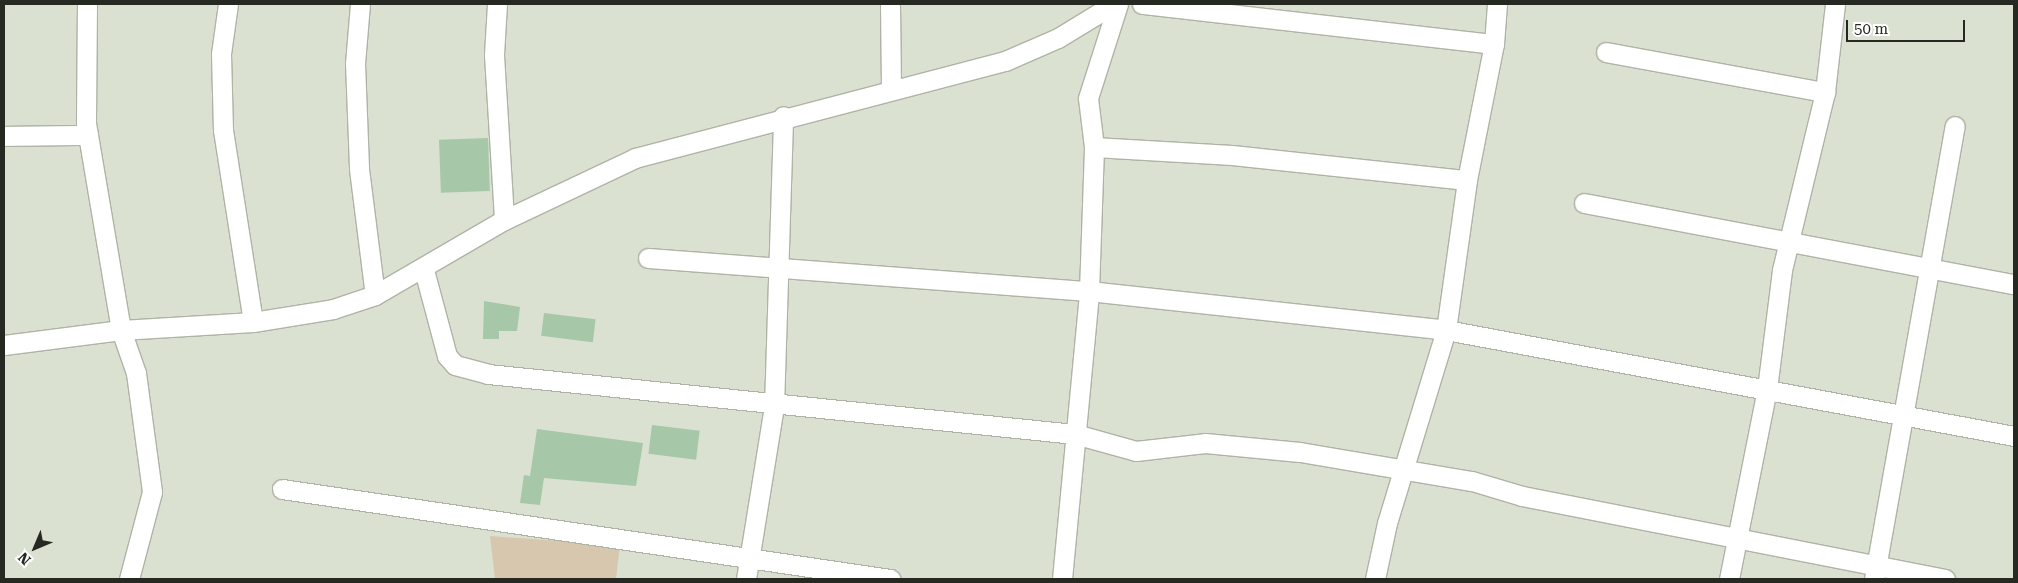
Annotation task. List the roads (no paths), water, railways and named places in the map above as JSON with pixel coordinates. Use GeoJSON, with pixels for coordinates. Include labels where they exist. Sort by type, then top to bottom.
{"type":"FeatureCollection","features":[{"type":"Feature","properties":{"kind":"street"},"geometry":{"type":"LineString","coordinates":[[87,4],[88,135],[121,330],[136,373],[152,492],[129,579]]}},
{"type":"Feature","properties":{"kind":"street"},"geometry":{"type":"LineString","coordinates":[[228,4],[221,54],[223,130],[253,322]]}},
{"type":"Feature","properties":{"kind":"street"},"geometry":{"type":"LineString","coordinates":[[360,4],[355,63],[359,169],[375,295]]}},
{"type":"Feature","properties":{"kind":"street"},"geometry":{"type":"LineString","coordinates":[[497,4],[494,55],[504,220]]}},
{"type":"Feature","properties":{"kind":"street"},"geometry":{"type":"LineString","coordinates":[[890,4],[891,89]]}},
{"type":"Feature","properties":{"kind":"street"},"geometry":{"type":"LineString","coordinates":[[4,345],[121,330],[253,322],[333,309],[375,295],[424,270],[504,220],[635,158],[783,116],[1005,61],[1058,38],[1116,4]]}},
{"type":"Feature","properties":{"kind":"street"},"geometry":{"type":"LineString","coordinates":[[1062,579],[1088,291],[1094,147],[1088,98],[1116,4]]}},
{"type":"Feature","properties":{"kind":"street"},"geometry":{"type":"LineString","coordinates":[[1142,4],[1494,44]]}},
{"type":"Feature","properties":{"kind":"street"},"geometry":{"type":"LineString","coordinates":[[1375,579],[1404,471],[1446,330],[1467,180],[1494,44],[1497,4]]}},
{"type":"Feature","properties":{"kind":"street"},"geometry":{"type":"LineString","coordinates":[[1729,579],[1767,389],[1789,241],[1825,92],[1834,4]]}},
{"type":"Feature","properties":{"kind":"street"},"geometry":{"type":"LineString","coordinates":[[1606,52],[1825,92]]}},
{"type":"Feature","properties":{"kind":"street"},"geometry":{"type":"LineString","coordinates":[[747,570],[774,407],[783,116]]}},
{"type":"Feature","properties":{"kind":"street"},"geometry":{"type":"LineString","coordinates":[[1875,572],[1933,268],[1955,126]]}},
{"type":"Feature","properties":{"kind":"street"},"geometry":{"type":"LineString","coordinates":[[4,136],[88,135]]}},
{"type":"Feature","properties":{"kind":"street"},"geometry":{"type":"LineString","coordinates":[[1094,147],[1232,156],[1467,180]]}},
{"type":"Feature","properties":{"kind":"street"},"geometry":{"type":"LineString","coordinates":[[1584,202],[2014,284]]}},
{"type":"Feature","properties":{"kind":"street"},"geometry":{"type":"LineString","coordinates":[[648,258],[778,271],[1088,291],[1446,330],[2014,436]]}},
{"type":"Feature","properties":{"kind":"street"},"geometry":{"type":"LineString","coordinates":[[424,270],[441,338],[455,365],[488,374],[774,407],[1075,434],[1136,451],[1205,442],[1300,452],[1472,482],[1522,496],[1875,572],[1945,579]]}},
{"type":"Feature","properties":{"kind":"street"},"geometry":{"type":"LineString","coordinates":[[282,490],[747,570],[890,579]]}}]}
